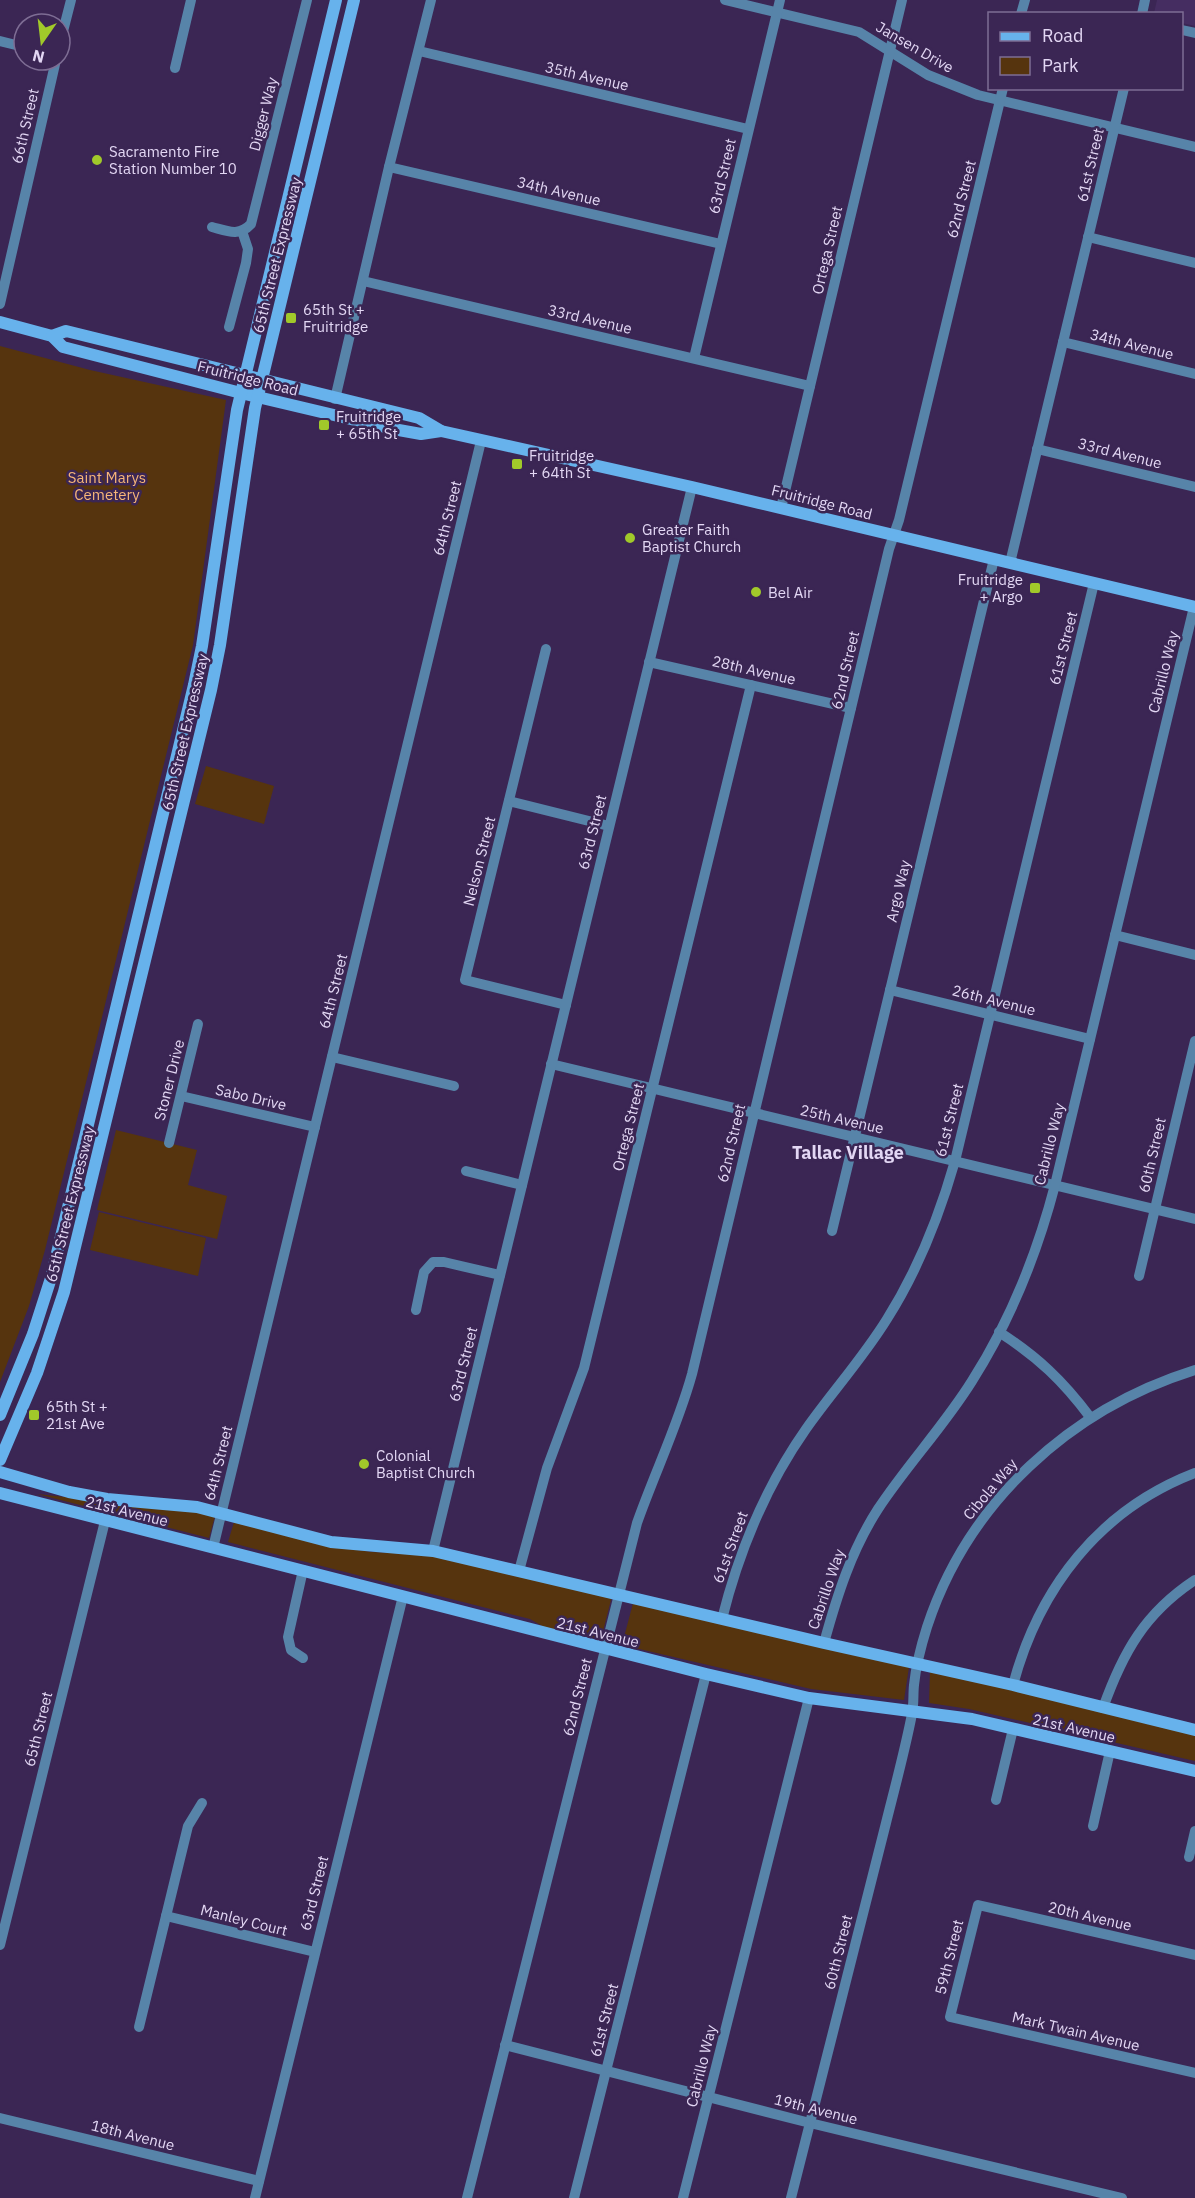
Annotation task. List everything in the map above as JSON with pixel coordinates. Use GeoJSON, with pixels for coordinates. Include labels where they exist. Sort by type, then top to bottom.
{"type":"FeatureCollection","features":[{"type":"Feature","properties":{"kind":"main road","name":"65th Street Expressway"},"geometry":{"type":"LineString","coordinates":[[0,1415],[33,1334],[51,1278],[194,685],[241,393],[336,0]]}},
{"type":"Feature","properties":{"kind":"main road","name":"65th Street Expressway"},"geometry":{"type":"LineString","coordinates":[[0,1460],[45,1352],[64,1292],[211,690],[258,397],[354,0]]}},
{"type":"Feature","properties":{"kind":"main road","name":"Fruitridge Road"},"geometry":{"type":"LineString","coordinates":[[0,322],[52,336],[63,346],[241,393],[421,434],[441,431]]}},
{"type":"Feature","properties":{"kind":"main road","name":"Fruitridge Road"},"geometry":{"type":"LineString","coordinates":[[52,336],[66,331],[245,377],[419,418],[441,431],[481,441],[692,487],[1195,607]]}},
{"type":"Feature","properties":{"kind":"main road","name":"21st Avenue"},"geometry":{"type":"LineString","coordinates":[[0,1472],[69,1492],[107,1499],[169,1503],[221,1513],[331,1542],[433,1551],[1013,1685],[1195,1730]]}},
{"type":"Feature","properties":{"kind":"main road","name":"21st Avenue"},"geometry":{"type":"LineString","coordinates":[[0,1493],[605,1649],[809,1698],[972,1719],[1195,1771]]}},
{"type":"Feature","properties":{"kind":"street"},"geometry":{"type":"LineString","coordinates":[[175,68],[191,0]]}},
{"type":"Feature","properties":{"kind":"street","name":"Digger Way"},"geometry":{"type":"LineString","coordinates":[[242,231],[251,224],[307,0]]}},
{"type":"Feature","properties":{"kind":"street"},"geometry":{"type":"LineString","coordinates":[[336,399],[389,167],[431,0]]}},
{"type":"Feature","properties":{"kind":"street","name":"Jansen Drive"},"geometry":{"type":"LineString","coordinates":[[725,0],[859,32],[927,75],[1000,101],[1195,147]]}},
{"type":"Feature","properties":{"kind":"street","name":"63rd Street"},"geometry":{"type":"LineString","coordinates":[[694,358],[780,0]]}},
{"type":"Feature","properties":{"kind":"street","name":"Ortega Street"},"geometry":{"type":"LineString","coordinates":[[781,508],[902,0]]}},
{"type":"Feature","properties":{"kind":"street","name":"35th Avenue"},"geometry":{"type":"LineString","coordinates":[[419,51],[748,129]]}},
{"type":"Feature","properties":{"kind":"street","name":"66th Street"},"geometry":{"type":"LineString","coordinates":[[0,304],[53,72]]}},
{"type":"Feature","properties":{"kind":"street","name":"62nd Street"},"geometry":{"type":"LineString","coordinates":[[467,2198],[637,1523],[684,1402],[1003,90]]}},
{"type":"Feature","properties":{"kind":"street","name":"61st Street"},"geometry":{"type":"LineString","coordinates":[[1010,563],[1124,90]]}},
{"type":"Feature","properties":{"kind":"street","name":"34th Avenue"},"geometry":{"type":"LineString","coordinates":[[389,167],[721,244]]}},
{"type":"Feature","properties":{"kind":"street"},"geometry":{"type":"LineString","coordinates":[[212,227],[233,233],[242,231],[248,249],[229,327]]}},
{"type":"Feature","properties":{"kind":"street"},"geometry":{"type":"LineString","coordinates":[[1088,237],[1195,262]]}},
{"type":"Feature","properties":{"kind":"street","name":"33rd Avenue"},"geometry":{"type":"LineString","coordinates":[[363,282],[810,386]]}},
{"type":"Feature","properties":{"kind":"street","name":"34th Avenue"},"geometry":{"type":"LineString","coordinates":[[1063,342],[1195,374]]}},
{"type":"Feature","properties":{"kind":"street","name":"64th Street"},"geometry":{"type":"LineString","coordinates":[[213,1548],[481,441]]}},
{"type":"Feature","properties":{"kind":"street","name":"33rd Avenue"},"geometry":{"type":"LineString","coordinates":[[1037,449],[1195,487]]}},
{"type":"Feature","properties":{"kind":"street","name":"63rd Street"},"geometry":{"type":"LineString","coordinates":[[433,1551],[692,487]]}},
{"type":"Feature","properties":{"kind":"street","name":"Argo Way"},"geometry":{"type":"LineString","coordinates":[[832,1231],[994,559]]}},
{"type":"Feature","properties":{"kind":"street","name":"61st Street"},"geometry":{"type":"LineString","coordinates":[[723,1619],[732,1580],[763,1503],[805,1431],[866,1351],[907,1286],[938,1215],[955,1161],[1094,583]]}},
{"type":"Feature","properties":{"kind":"street","name":"Cabrillo Way"},"geometry":{"type":"LineString","coordinates":[[824,1643],[845,1574],[867,1527],[892,1489],[953,1410],[999,1332],[1027,1271],[1055,1185],[1195,607]]}},
{"type":"Feature","properties":{"kind":"street","name":"Nelson Street"},"geometry":{"type":"LineString","coordinates":[[546,649],[465,981],[566,1005]]}},
{"type":"Feature","properties":{"kind":"street","name":"28th Avenue"},"geometry":{"type":"LineString","coordinates":[[649,662],[851,708]]}},
{"type":"Feature","properties":{"kind":"street","name":"Ortega Street"},"geometry":{"type":"LineString","coordinates":[[519,1571],[544,1478],[584,1368],[751,685]]}},
{"type":"Feature","properties":{"kind":"street"},"geometry":{"type":"LineString","coordinates":[[509,801],[609,826]]}},
{"type":"Feature","properties":{"kind":"street"},"geometry":{"type":"LineString","coordinates":[[1115,935],[1195,955]]}},
{"type":"Feature","properties":{"kind":"street","name":"26th Avenue"},"geometry":{"type":"LineString","coordinates":[[890,990],[1090,1039]]}},
{"type":"Feature","properties":{"kind":"street","name":"Stoner Drive"},"geometry":{"type":"LineString","coordinates":[[169,1143],[198,1024]]}},
{"type":"Feature","properties":{"kind":"street","name":"60th Street"},"geometry":{"type":"LineString","coordinates":[[1139,1276],[1195,1041]]}},
{"type":"Feature","properties":{"kind":"street"},"geometry":{"type":"LineString","coordinates":[[332,1057],[454,1086]]}},
{"type":"Feature","properties":{"kind":"street","name":"25th Avenue"},"geometry":{"type":"LineString","coordinates":[[551,1065],[1195,1219]]}},
{"type":"Feature","properties":{"kind":"street","name":"Sabo Drive"},"geometry":{"type":"LineString","coordinates":[[181,1096],[315,1127]]}},
{"type":"Feature","properties":{"kind":"street"},"geometry":{"type":"LineString","coordinates":[[466,1171],[522,1185]]}},
{"type":"Feature","properties":{"kind":"street"},"geometry":{"type":"LineString","coordinates":[[416,1310],[424,1272],[433,1262],[444,1262],[500,1275]]}},
{"type":"Feature","properties":{"kind":"street"},"geometry":{"type":"LineString","coordinates":[[999,1332],[1042,1362],[1073,1394],[1090,1417]]}},
{"type":"Feature","properties":{"kind":"street","name":"Cibola Way"},"geometry":{"type":"LineString","coordinates":[[912,1712],[917,1663],[937,1601],[954,1566],[980,1523],[1001,1495],[1055,1443],[1090,1417],[1143,1389],[1195,1370]]}},
{"type":"Feature","properties":{"kind":"street"},"geometry":{"type":"LineString","coordinates":[[1013,1685],[1022,1652],[1032,1628],[1051,1592],[1077,1557],[1114,1520],[1140,1501],[1195,1473]]}},
{"type":"Feature","properties":{"kind":"street","name":"65th Street"},"geometry":{"type":"LineString","coordinates":[[0,1945],[105,1521]]}},
{"type":"Feature","properties":{"kind":"street"},"geometry":{"type":"LineString","coordinates":[[303,1570],[288,1637],[291,1650],[303,1658]]}},
{"type":"Feature","properties":{"kind":"street"},"geometry":{"type":"LineString","coordinates":[[1103,1708],[1121,1662],[1144,1626],[1177,1593],[1195,1580]]}},
{"type":"Feature","properties":{"kind":"street","name":"63rd Street"},"geometry":{"type":"LineString","coordinates":[[255,2198],[403,1596]]}},
{"type":"Feature","properties":{"kind":"street","name":"61st Street"},"geometry":{"type":"LineString","coordinates":[[574,2198],[706,1674]]}},
{"type":"Feature","properties":{"kind":"street","name":"Cabrillo Way"},"geometry":{"type":"LineString","coordinates":[[683,2198],[809,1698]]}},
{"type":"Feature","properties":{"kind":"street","name":"60th Street"},"geometry":{"type":"LineString","coordinates":[[791,2198],[912,1712]]}},
{"type":"Feature","properties":{"kind":"street"},"geometry":{"type":"LineString","coordinates":[[996,1800],[1013,1729]]}},
{"type":"Feature","properties":{"kind":"street"},"geometry":{"type":"LineString","coordinates":[[1092,1826],[1110,1751]]}},
{"type":"Feature","properties":{"kind":"street"},"geometry":{"type":"LineString","coordinates":[[139,2027],[188,1826],[202,1803]]}},
{"type":"Feature","properties":{"kind":"street"},"geometry":{"type":"LineString","coordinates":[[1189,1857],[1195,1831]]}},
{"type":"Feature","properties":{"kind":"street","name":"20th Avenue"},"geometry":{"type":"LineString","coordinates":[[978,1905],[1195,1955]]}},
{"type":"Feature","properties":{"kind":"street","name":"59th Street"},"geometry":{"type":"LineString","coordinates":[[950,2017],[978,1905]]}},
{"type":"Feature","properties":{"kind":"street","name":"Manley Court"},"geometry":{"type":"LineString","coordinates":[[166,1916],[315,1953]]}},
{"type":"Feature","properties":{"kind":"street","name":"Mark Twain Avenue"},"geometry":{"type":"LineString","coordinates":[[950,2017],[1195,2073]]}},
{"type":"Feature","properties":{"kind":"street","name":"19th Avenue"},"geometry":{"type":"LineString","coordinates":[[505,2045],[709,2098],[1122,2198]]}},
{"type":"Feature","properties":{"kind":"street","name":"18th Avenue"},"geometry":{"type":"LineString","coordinates":[[0,2118],[259,2181]]}},
{"type":"Feature","properties":{"kind":"shaded area"},"geometry":{"type":"Polygon","coordinates":[[[1157,0],[1195,0],[1195,26],[1183,23],[1183,12],[1154,12],[1157,0]]]}},
{"type":"Feature","properties":{"kind":"green space","name":"Saint Marys Cemetery"},"geometry":{"type":"Polygon","coordinates":[[[0,346],[90,370],[226,400],[193,645],[45,1250],[29,1306],[0,1382],[0,346]]]}},
{"type":"Feature","properties":{"kind":"green space"},"geometry":{"type":"Polygon","coordinates":[[[206,766],[274,786],[264,824],[195,804],[206,766]]]}},
{"type":"Feature","properties":{"kind":"green space"},"geometry":{"type":"Polygon","coordinates":[[[116,1130],[197,1150],[188,1185],[227,1196],[217,1239],[97,1210],[116,1130]]]}},
{"type":"Feature","properties":{"kind":"green space"},"geometry":{"type":"Polygon","coordinates":[[[99,1212],[206,1238],[198,1276],[90,1250],[99,1212]]]}},
{"type":"Feature","properties":{"kind":"green space"},"geometry":{"type":"Polygon","coordinates":[[[37,1494],[194,1511],[215,1516],[209,1538],[37,1494]]]}},
{"type":"Feature","properties":{"kind":"green space"},"geometry":{"type":"Polygon","coordinates":[[[234,1522],[329,1546],[372,1552],[432,1555],[612,1596],[601,1639],[544,1627],[530,1619],[228,1542],[234,1522]]]}},
{"type":"Feature","properties":{"kind":"green space"},"geometry":{"type":"Polygon","coordinates":[[[633,1603],[909,1667],[904,1700],[811,1689],[622,1645],[633,1603]]]}},
{"type":"Feature","properties":{"kind":"green space"},"geometry":{"type":"Polygon","coordinates":[[[930,1670],[1195,1734],[1195,1761],[969,1709],[929,1703],[930,1670]]]}},
{"type":"Feature","properties":{"kind":"place","name":"Sacramento Fire Station Number 10"},"geometry":{"type":"Point","coordinates":[97,160]}},
{"type":"Feature","properties":{"kind":"place","name":"65th St + Fruitridge"},"geometry":{"type":"Point","coordinates":[291,318]}},
{"type":"Feature","properties":{"kind":"place","name":"Fruitridge + 65th St"},"geometry":{"type":"Point","coordinates":[324,425]}},
{"type":"Feature","properties":{"kind":"place","name":"Fruitridge + 64th St"},"geometry":{"type":"Point","coordinates":[517,464]}},
{"type":"Feature","properties":{"kind":"place","name":"Greater Faith Baptist Church"},"geometry":{"type":"Point","coordinates":[630,538]}},
{"type":"Feature","properties":{"kind":"place","name":"Fruitridge + Argo"},"geometry":{"type":"Point","coordinates":[1035,588]}},
{"type":"Feature","properties":{"kind":"place","name":"Bel Air"},"geometry":{"type":"Point","coordinates":[756,592]}},
{"type":"Feature","properties":{"kind":"place","name":"65th St + 21st Ave"},"geometry":{"type":"Point","coordinates":[34,1415]}},
{"type":"Feature","properties":{"kind":"place","name":"Colonial Baptist Church"},"geometry":{"type":"Point","coordinates":[364,1464]}},
{"type":"Feature","properties":{"kind":"district","name":"Tallac Village"},"geometry":{"type":"Point","coordinates":[848,1152]}}]}
